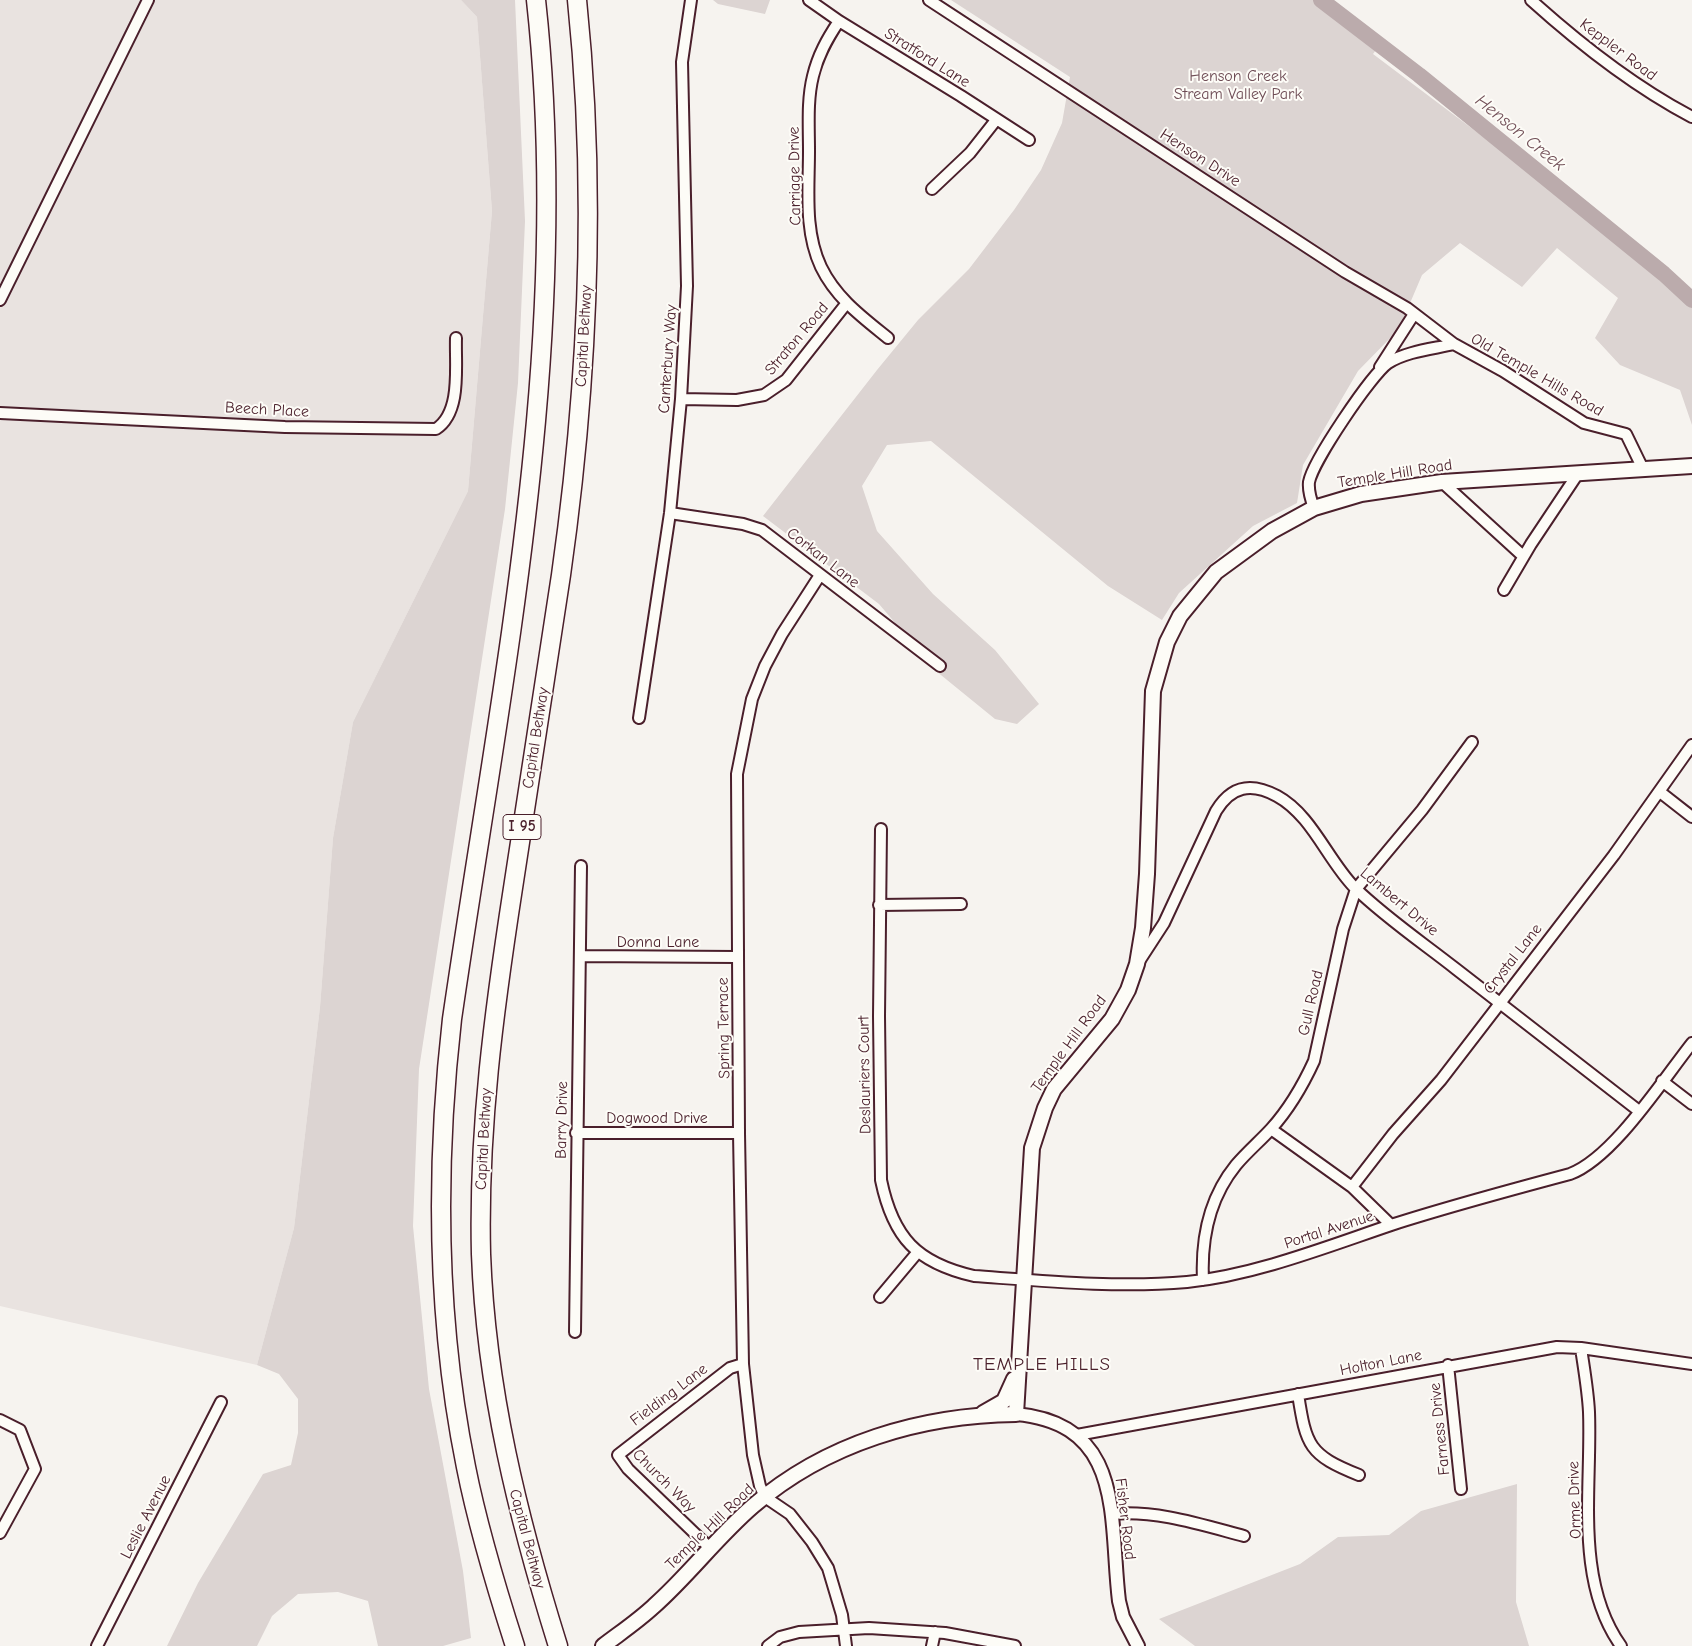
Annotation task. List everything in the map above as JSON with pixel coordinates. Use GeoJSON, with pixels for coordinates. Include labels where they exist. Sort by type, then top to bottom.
{"type":"FeatureCollection","features":[{"type":"Feature","properties":{"kind":"highway","name":"I 95"},"geometry":{"type":"LineString","coordinates":[[515,1646],[478,1519],[456,1414],[444,1311],[440,1197],[445,1080],[452,1019],[520,567],[537,431],[546,227],[543,93],[536,0]]}},
{"type":"Feature","properties":{"kind":"highway","name":"Capital Beltway"},"geometry":{"type":"LineString","coordinates":[[558,1646],[519,1513],[498,1410],[490,1358],[482,1257],[481,1166],[492,1026],[561,574],[578,434],[583,366],[588,226],[585,111],[578,0]]}},
{"type":"Feature","properties":{"kind":"main road","name":"Temple Hill Road"},"geometry":{"type":"LineString","coordinates":[[603,1646],[655,1606],[710,1548],[765,1496],[812,1465],[866,1440],[918,1424],[978,1416],[1016,1414],[1032,1148],[1039,1124],[1054,1089],[1112,1019],[1128,990],[1137,964],[1143,928],[1153,691],[1167,642],[1180,616],[1216,572],[1272,531],[1314,508],[1361,494],[1442,482],[1692,466]]}},
{"type":"Feature","properties":{"kind":"main road"},"geometry":{"type":"LineString","coordinates":[[978,1416],[1004,1401],[1013,1384],[1019,1357]]}},
{"type":"Feature","properties":{"kind":"street"},"geometry":{"type":"LineString","coordinates":[[0,300],[148,0]]}},
{"type":"Feature","properties":{"kind":"street","name":"Canterbury Way"},"geometry":{"type":"LineString","coordinates":[[639,718],[670,513],[682,399],[688,286],[682,62],[692,0]]}},
{"type":"Feature","properties":{"kind":"street","name":"Stratford Lane"},"geometry":{"type":"LineString","coordinates":[[809,0],[839,21],[1029,140]]}},
{"type":"Feature","properties":{"kind":"street","name":"Henson Drive"},"geometry":{"type":"LineString","coordinates":[[929,0],[1345,272],[1414,314],[1454,344]]}},
{"type":"Feature","properties":{"kind":"street","name":"Keppler Road"},"geometry":{"type":"LineString","coordinates":[[1530,0],[1615,70],[1650,94],[1692,118]]}},
{"type":"Feature","properties":{"kind":"street","name":"Carriage Drive"},"geometry":{"type":"LineString","coordinates":[[839,21],[820,53],[812,77],[809,113],[808,214],[814,252],[821,268],[846,304],[888,338]]}},
{"type":"Feature","properties":{"kind":"street"},"geometry":{"type":"LineString","coordinates":[[932,189],[970,154],[996,120]]}},
{"type":"Feature","properties":{"kind":"street","name":"Straton Road"},"geometry":{"type":"LineString","coordinates":[[682,399],[737,400],[764,395],[786,380],[846,304]]}},
{"type":"Feature","properties":{"kind":"street"},"geometry":{"type":"LineString","coordinates":[[1375,374],[1414,314]]}},
{"type":"Feature","properties":{"kind":"street","name":"Beech Place"},"geometry":{"type":"LineString","coordinates":[[0,413],[288,427],[436,429],[444,424],[454,403],[456,338]]}},
{"type":"Feature","properties":{"kind":"street","name":"Old Temple Hills Road"},"geometry":{"type":"LineString","coordinates":[[1314,508],[1309,492],[1313,471],[1352,406],[1375,374],[1401,356],[1454,344],[1503,370],[1584,423],[1626,434],[1643,468]]}},
{"type":"Feature","properties":{"kind":"street"},"geometry":{"type":"LineString","coordinates":[[1504,590],[1579,472]]}},
{"type":"Feature","properties":{"kind":"street"},"geometry":{"type":"LineString","coordinates":[[1442,482],[1524,556]]}},
{"type":"Feature","properties":{"kind":"street","name":"Corkan Lane"},"geometry":{"type":"LineString","coordinates":[[670,513],[743,524],[762,530],[786,546],[820,575],[940,666]]}},
{"type":"Feature","properties":{"kind":"street","name":"Spring Terrace"},"geometry":{"type":"LineString","coordinates":[[765,1496],[753,1455],[743,1364],[739,1133],[740,988],[737,957],[737,783],[742,738],[752,699],[765,666],[782,634],[820,575]]}},
{"type":"Feature","properties":{"kind":"street","name":"Gull Road"},"geometry":{"type":"LineString","coordinates":[[1203,1280],[1202,1258],[1206,1228],[1220,1190],[1236,1165],[1271,1129],[1291,1103],[1314,1061],[1343,929],[1356,889],[1422,810],[1472,742]]}},
{"type":"Feature","properties":{"kind":"street","name":"Crystal Lane"},"geometry":{"type":"LineString","coordinates":[[1352,1187],[1393,1134],[1440,1080],[1614,856],[1692,745]]}},
{"type":"Feature","properties":{"kind":"street","name":"Lambert Drive"},"geometry":{"type":"LineString","coordinates":[[1137,964],[1164,923],[1224,797],[1234,790],[1256,790],[1269,793],[1282,800],[1309,827],[1333,862],[1356,889],[1639,1111]]}},
{"type":"Feature","properties":{"kind":"street"},"geometry":{"type":"LineString","coordinates":[[1660,792],[1692,817]]}},
{"type":"Feature","properties":{"kind":"street","name":"Deslauriers Court"},"geometry":{"type":"LineString","coordinates":[[881,829],[881,1180],[885,1202],[893,1220],[916,1253]]}},
{"type":"Feature","properties":{"kind":"street","name":"Barry Drive"},"geometry":{"type":"LineString","coordinates":[[575,1332],[576,1133],[581,866]]}},
{"type":"Feature","properties":{"kind":"street"},"geometry":{"type":"LineString","coordinates":[[880,905],[961,904]]}},
{"type":"Feature","properties":{"kind":"street","name":"Donna Lane"},"geometry":{"type":"LineString","coordinates":[[580,956],[737,957]]}},
{"type":"Feature","properties":{"kind":"street","name":"Portal Avenue"},"geometry":{"type":"LineString","coordinates":[[916,1253],[960,1273],[974,1276],[1025,1280],[1156,1283],[1203,1280],[1307,1253],[1588,1166],[1608,1148],[1692,1043]]}},
{"type":"Feature","properties":{"kind":"street"},"geometry":{"type":"LineString","coordinates":[[1662,1082],[1692,1104]]}},
{"type":"Feature","properties":{"kind":"street"},"geometry":{"type":"LineString","coordinates":[[1271,1129],[1352,1187],[1390,1226]]}},
{"type":"Feature","properties":{"kind":"street","name":"Dogwood Drive"},"geometry":{"type":"LineString","coordinates":[[576,1133],[739,1133]]}},
{"type":"Feature","properties":{"kind":"street"},"geometry":{"type":"LineString","coordinates":[[880,1297],[916,1253]]}},
{"type":"Feature","properties":{"kind":"street","name":"Holton Lane"},"geometry":{"type":"LineString","coordinates":[[1077,1435],[1448,1365],[1557,1347],[1581,1348],[1692,1364]]}},
{"type":"Feature","properties":{"kind":"street","name":"Orme Drive"},"geometry":{"type":"LineString","coordinates":[[1581,1348],[1589,1410],[1588,1502],[1595,1590],[1602,1613],[1621,1646]]}},
{"type":"Feature","properties":{"kind":"street","name":"Fielding Lane"},"geometry":{"type":"LineString","coordinates":[[618,1455],[730,1368],[743,1364]]}},
{"type":"Feature","properties":{"kind":"street","name":"Farness Drive"},"geometry":{"type":"LineString","coordinates":[[1448,1365],[1461,1489]]}},
{"type":"Feature","properties":{"kind":"street"},"geometry":{"type":"LineString","coordinates":[[1298,1394],[1306,1438],[1313,1450],[1328,1461],[1358,1475]]}},
{"type":"Feature","properties":{"kind":"street","name":"Leslie Avenue"},"geometry":{"type":"LineString","coordinates":[[97,1646],[221,1402]]}},
{"type":"Feature","properties":{"kind":"street","name":"Fisher Road"},"geometry":{"type":"LineString","coordinates":[[1016,1414],[1047,1419],[1077,1435],[1094,1453],[1107,1486],[1119,1601],[1123,1617],[1138,1646]]}},
{"type":"Feature","properties":{"kind":"street"},"geometry":{"type":"LineString","coordinates":[[0,1420],[20,1430],[35,1469],[0,1532]]}},
{"type":"Feature","properties":{"kind":"street","name":"Church Way"},"geometry":{"type":"LineString","coordinates":[[618,1455],[628,1469],[710,1548]]}},
{"type":"Feature","properties":{"kind":"street"},"geometry":{"type":"LineString","coordinates":[[765,1496],[790,1514],[820,1554],[836,1589],[846,1646]]}},
{"type":"Feature","properties":{"kind":"street"},"geometry":{"type":"LineString","coordinates":[[1111,1514],[1135,1512],[1174,1518],[1244,1536]]}},
{"type":"Feature","properties":{"kind":"street"},"geometry":{"type":"LineString","coordinates":[[768,1646],[780,1637],[799,1632],[844,1629],[894,1629],[934,1632],[1015,1646]]}},
{"type":"Feature","properties":{"kind":"street"},"geometry":{"type":"LineString","coordinates":[[932,1646],[934,1632]]}},
{"type":"Feature","properties":{"kind":"shaded area"},"geometry":{"type":"Polygon","coordinates":[[[0,0],[461,0],[477,17],[492,211],[468,491],[353,722],[333,838],[320,1007],[294,1228],[257,1365],[0,1306],[0,0]]]}},
{"type":"Feature","properties":{"kind":"green space"},"geometry":{"type":"Polygon","coordinates":[[[461,0],[515,0],[525,221],[518,383],[505,509],[419,1069],[413,1226],[429,1389],[463,1571],[471,1638],[443,1646],[378,1646],[368,1601],[338,1592],[298,1594],[272,1616],[257,1646],[167,1646],[198,1583],[263,1474],[291,1465],[298,1433],[298,1399],[279,1374],[257,1365],[294,1228],[320,1007],[333,838],[353,722],[468,491],[492,211],[477,17],[461,0]]]}},
{"type":"Feature","properties":{"kind":"green space"},"geometry":{"type":"Polygon","coordinates":[[[713,0],[770,0],[765,14],[718,4],[713,0]]]}},
{"type":"Feature","properties":{"kind":"green space","name":"Henson Creek Stream Valley Park"},"geometry":{"type":"Polygon","coordinates":[[[951,0],[1332,0],[1382,42],[1373,54],[1692,294],[1692,425],[1680,390],[1620,365],[1595,338],[1618,298],[1557,248],[1522,287],[1460,243],[1422,275],[1399,329],[1358,371],[1303,465],[1297,503],[1253,526],[1179,593],[1162,620],[1108,586],[931,441],[887,445],[862,486],[877,531],[933,594],[995,650],[1039,704],[1017,724],[995,719],[936,671],[879,604],[763,516],[918,320],[969,269],[1014,210],[1041,170],[1062,123],[1070,77],[951,0]]]}},
{"type":"Feature","properties":{"kind":"green space"},"geometry":{"type":"Polygon","coordinates":[[[1517,1484],[1516,1602],[1529,1646],[1195,1646],[1159,1619],[1300,1564],[1338,1537],[1389,1535],[1421,1511],[1517,1484]]]}},
{"type":"Feature","properties":{"kind":"waterway","name":"Henson Creek"},"geometry":{"type":"LineString","coordinates":[[1321,0],[1419,75],[1664,274],[1692,300]]}},
{"type":"Feature","properties":{"kind":"district","name":"TEMPLE HILLS"},"geometry":{"type":"Point","coordinates":[1042,1365]}}]}
